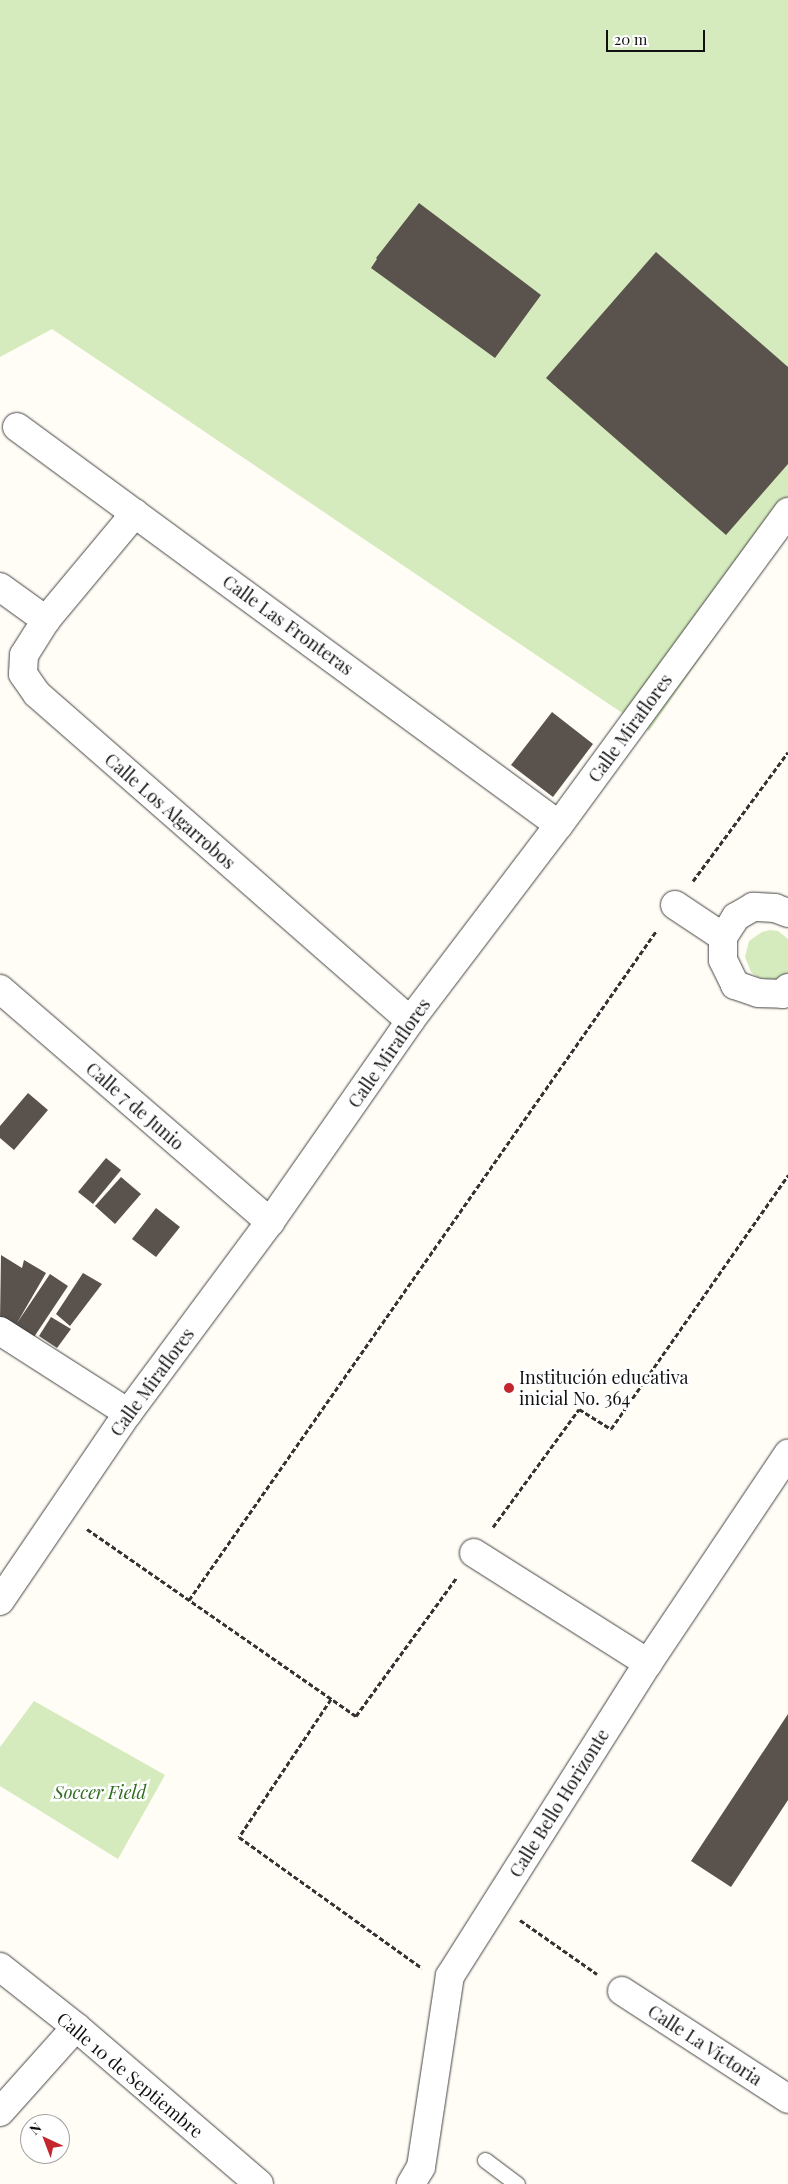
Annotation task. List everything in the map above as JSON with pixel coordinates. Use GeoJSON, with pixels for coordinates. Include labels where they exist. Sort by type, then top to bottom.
{"type":"FeatureCollection","features":[{"type":"Feature","properties":{"kind":"street","name":"Calle Las Fronteras"},"geometry":{"type":"LineString","coordinates":[[17,427],[559,825]]}},
{"type":"Feature","properties":{"kind":"street","name":"Calle Miraflores"},"geometry":{"type":"LineString","coordinates":[[0,1601],[128,1413],[270,1222],[410,1021],[559,825],[788,512]]}},
{"type":"Feature","properties":{"kind":"street","name":"Calle Los Algarrobos"},"geometry":{"type":"LineString","coordinates":[[136,513],[46,620],[24,654],[23,674],[37,694],[410,1021]]}},
{"type":"Feature","properties":{"kind":"street"},"geometry":{"type":"LineString","coordinates":[[0,587],[46,620]]}},
{"type":"Feature","properties":{"kind":"street"},"geometry":{"type":"LineString","coordinates":[[675,904],[723,937]]}},
{"type":"Feature","properties":{"kind":"street"},"geometry":{"type":"LineString","coordinates":[[788,913],[775,908],[753,908],[736,917],[723,937],[723,960],[734,985],[758,993],[783,994],[788,988]]}},
{"type":"Feature","properties":{"kind":"street","name":"Calle 7 de Junio"},"geometry":{"type":"LineString","coordinates":[[0,989],[270,1222]]}},
{"type":"Feature","properties":{"kind":"street"},"geometry":{"type":"LineString","coordinates":[[0,1331],[128,1413]]}},
{"type":"Feature","properties":{"kind":"street","name":"Calle Bello Horizonte"},"geometry":{"type":"LineString","coordinates":[[411,2184],[421,2167],[450,1976],[648,1663],[788,1454]]}},
{"type":"Feature","properties":{"kind":"street"},"geometry":{"type":"LineString","coordinates":[[474,1553],[648,1663]]}},
{"type":"Feature","properties":{"kind":"street","name":"Calle 10 de Septiembre"},"geometry":{"type":"LineString","coordinates":[[0,1967],[76,2027],[259,2184]]}},
{"type":"Feature","properties":{"kind":"street","name":"Calle La Victoria"},"geometry":{"type":"LineString","coordinates":[[622,1991],[788,2099]]}},
{"type":"Feature","properties":{"kind":"street"},"geometry":{"type":"LineString","coordinates":[[0,2112],[76,2027]]}},
{"type":"Feature","properties":{"kind":"lane"},"geometry":{"type":"LineString","coordinates":[[484,2160],[516,2184]]}},
{"type":"Feature","properties":{"kind":"path"},"geometry":{"type":"LineString","coordinates":[[190,1600],[675,904],[788,752]]}},
{"type":"Feature","properties":{"kind":"path"},"geometry":{"type":"LineString","coordinates":[[61,1512],[356,1716],[579,1409],[611,1429],[788,1175]]}},
{"type":"Feature","properties":{"kind":"path"},"geometry":{"type":"LineString","coordinates":[[331,1699],[239,1837],[449,1987]]}},
{"type":"Feature","properties":{"kind":"path"},"geometry":{"type":"LineString","coordinates":[[496,1903],[622,1991]]}},
{"type":"Feature","properties":{"kind":"green space"},"geometry":{"type":"Polygon","coordinates":[[[0,0],[788,0],[788,532],[649,731],[52,329],[0,357],[0,0]]]}},
{"type":"Feature","properties":{"kind":"green space"},"geometry":{"type":"Polygon","coordinates":[[[778,931],[788,939],[788,972],[781,978],[773,980],[757,977],[751,972],[745,957],[749,941],[762,932],[778,931]]]}},
{"type":"Feature","properties":{"kind":"green space","name":"Soccer Field"},"geometry":{"type":"Polygon","coordinates":[[[34,1701],[165,1775],[118,1859],[0,1786],[0,1747],[34,1701]]]}},
{"type":"Feature","properties":{"kind":"building"},"geometry":{"type":"Polygon","coordinates":[[[419,203],[541,295],[495,358],[371,268],[376,258],[419,203]]]}},
{"type":"Feature","properties":{"kind":"building"},"geometry":{"type":"Polygon","coordinates":[[[656,252],[788,367],[788,464],[726,535],[546,378],[656,252]]]}},
{"type":"Feature","properties":{"kind":"building"},"geometry":{"type":"Polygon","coordinates":[[[552,712],[593,744],[553,797],[511,765],[552,712]]]}},
{"type":"Feature","properties":{"kind":"building"},"geometry":{"type":"Polygon","coordinates":[[[28,1093],[48,1110],[14,1150],[0,1138],[0,1126],[28,1093]]]}},
{"type":"Feature","properties":{"kind":"building"},"geometry":{"type":"Polygon","coordinates":[[[106,1158],[121,1170],[93,1204],[78,1192],[106,1158]]]}},
{"type":"Feature","properties":{"kind":"building"},"geometry":{"type":"Polygon","coordinates":[[[121,1177],[141,1194],[115,1224],[95,1206],[121,1177]]]}},
{"type":"Feature","properties":{"kind":"building"},"geometry":{"type":"Polygon","coordinates":[[[156,1208],[180,1227],[156,1257],[132,1239],[156,1208]]]}},
{"type":"Feature","properties":{"kind":"building"},"geometry":{"type":"Polygon","coordinates":[[[1,1255],[22,1268],[24,1260],[46,1273],[17,1323],[50,1274],[68,1286],[32,1340],[0,1321],[1,1255]]]}},
{"type":"Feature","properties":{"kind":"building"},"geometry":{"type":"Polygon","coordinates":[[[83,1273],[102,1284],[70,1326],[56,1314],[83,1273]]]}},
{"type":"Feature","properties":{"kind":"building"},"geometry":{"type":"Polygon","coordinates":[[[51,1317],[71,1329],[57,1348],[39,1336],[51,1317]]]}},
{"type":"Feature","properties":{"kind":"building"},"geometry":{"type":"Polygon","coordinates":[[[788,1714],[788,1800],[731,1887],[691,1861],[788,1714]]]}},
{"type":"Feature","properties":{"kind":"place","name":"Institución educativa inicial No. 364"},"geometry":{"type":"Point","coordinates":[509,1388]}}]}
